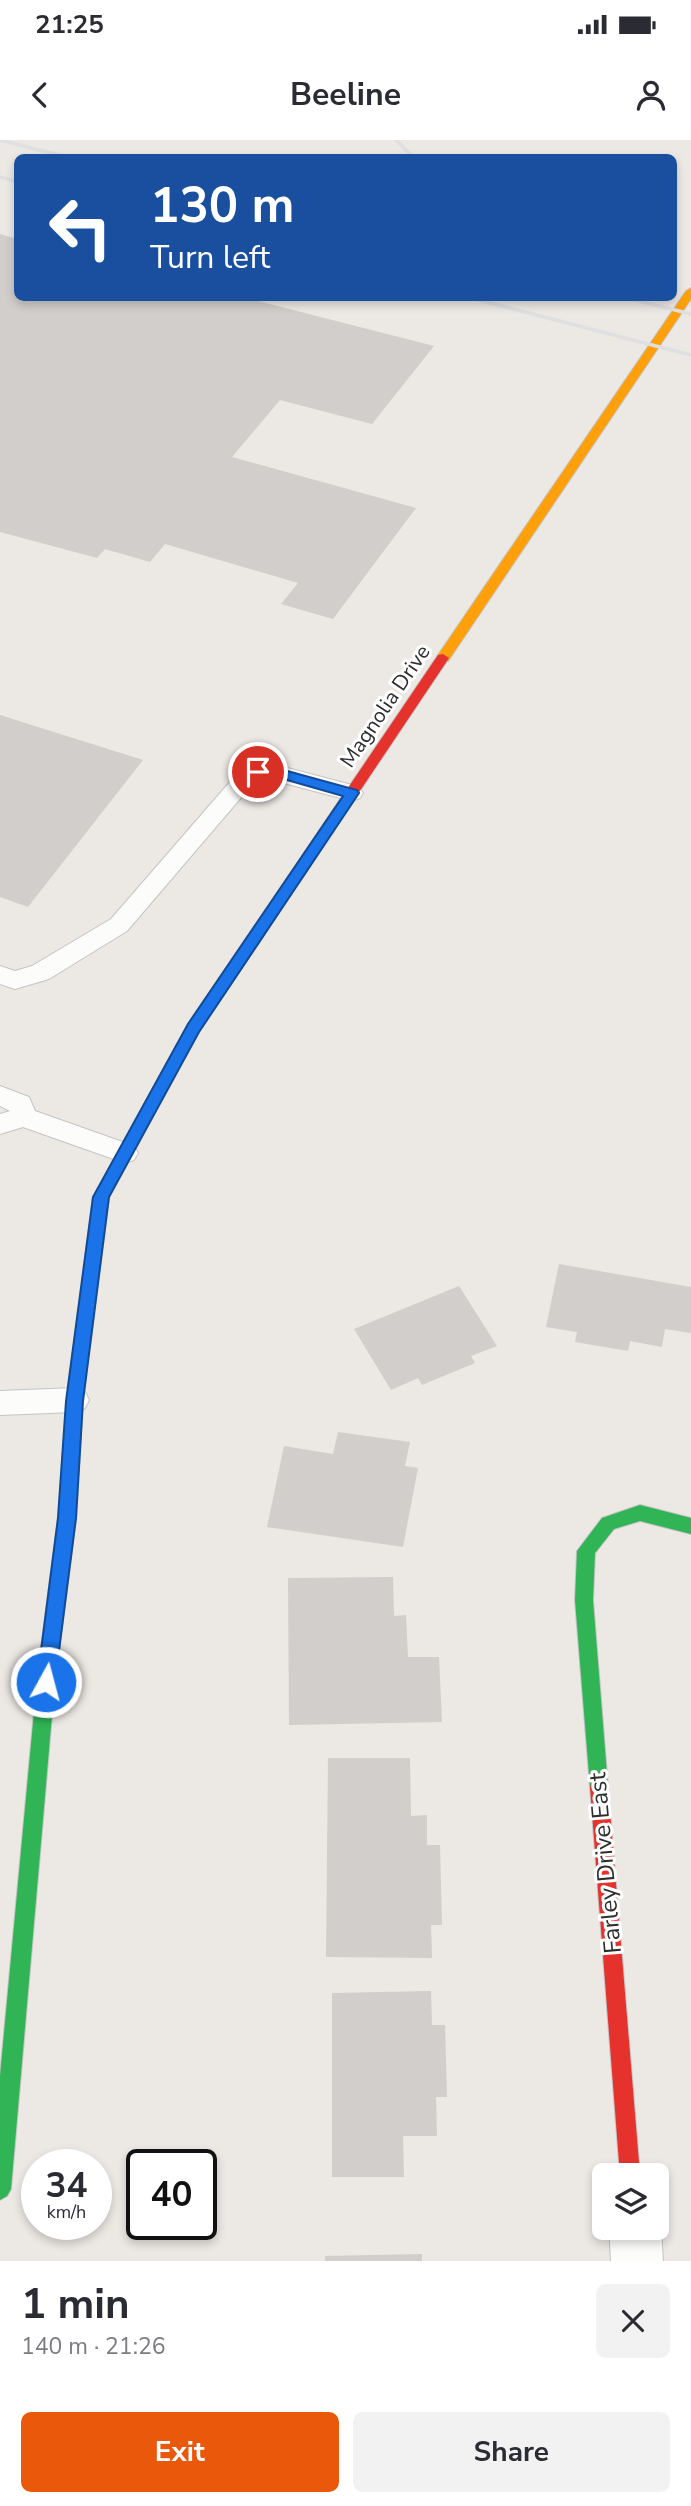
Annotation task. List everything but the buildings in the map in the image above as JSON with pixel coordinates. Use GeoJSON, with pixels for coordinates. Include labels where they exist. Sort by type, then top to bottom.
{"type":"FeatureCollection","features":[{"type":"Feature","properties":{"kind":"street","name":"Magnolia Drive"},"geometry":{"type":"LineString","coordinates":[[0,2189],[46,1682],[67,1518],[75,1401],[101,1197],[193,1028],[691,291]]}},
{"type":"Feature","properties":{"kind":"street","name":"Farley Drive East"},"geometry":{"type":"LineString","coordinates":[[629,2163],[584,1600],[586,1551],[608,1523],[640,1513],[691,1526]]}},
{"type":"Feature","properties":{"kind":"street"},"geometry":{"type":"LineString","coordinates":[[636,2240],[637,2261]]}},
{"type":"Feature","properties":{"kind":"lane"},"geometry":{"type":"LineString","coordinates":[[0,975],[15,980],[40,973],[119,925],[243,780],[258,772],[280,774],[352,793]]}},
{"type":"Feature","properties":{"kind":"lane"},"geometry":{"type":"LineString","coordinates":[[0,1096],[20,1104],[12,1120],[125,1153]]}},
{"type":"Feature","properties":{"kind":"lane"},"geometry":{"type":"LineString","coordinates":[[0,1403],[75,1401]]}},
{"type":"Feature","properties":{"kind":"railway"},"geometry":{"type":"LineString","coordinates":[[0,140],[55,154]]}},
{"type":"Feature","properties":{"kind":"railway"},"geometry":{"type":"LineString","coordinates":[[396,140],[410,154]]}},
{"type":"Feature","properties":{"kind":"railway"},"geometry":{"type":"LineString","coordinates":[[0,177],[14,181]]}},
{"type":"Feature","properties":{"kind":"railway"},"geometry":{"type":"LineString","coordinates":[[483,301],[691,355]]}},
{"type":"Feature","properties":{"kind":"railway"},"geometry":{"type":"LineString","coordinates":[[639,301],[691,314]]}},
{"type":"Feature","properties":{"kind":"traffic: fast"},"geometry":{"type":"LineString","coordinates":[[599,1787],[584,1600],[586,1551],[608,1523],[640,1513],[691,1526]]}},
{"type":"Feature","properties":{"kind":"traffic: fast"},"geometry":{"type":"LineString","coordinates":[[0,2189],[46,1680]]}},
{"type":"Feature","properties":{"kind":"traffic: slow"},"geometry":{"type":"LineString","coordinates":[[443,658],[691,291]]}},
{"type":"Feature","properties":{"kind":"traffic: slow"},"geometry":{"type":"LineString","coordinates":[[75,1397],[101,1197],[181,1051]]}},
{"type":"Feature","properties":{"kind":"traffic: jam"},"geometry":{"type":"LineString","coordinates":[[181,1051],[193,1028],[443,658]]}},
{"type":"Feature","properties":{"kind":"traffic: jam"},"geometry":{"type":"LineString","coordinates":[[46,1680],[67,1518],[75,1397]]}},
{"type":"Feature","properties":{"kind":"traffic: jam"},"geometry":{"type":"LineString","coordinates":[[599,1787],[629,2163]]}},
{"type":"Feature","properties":{"kind":"route"},"geometry":{"type":"LineString","coordinates":[[46,1682],[67,1518],[75,1401],[101,1197],[193,1028],[352,793],[307,780],[258,772]]}}]}
